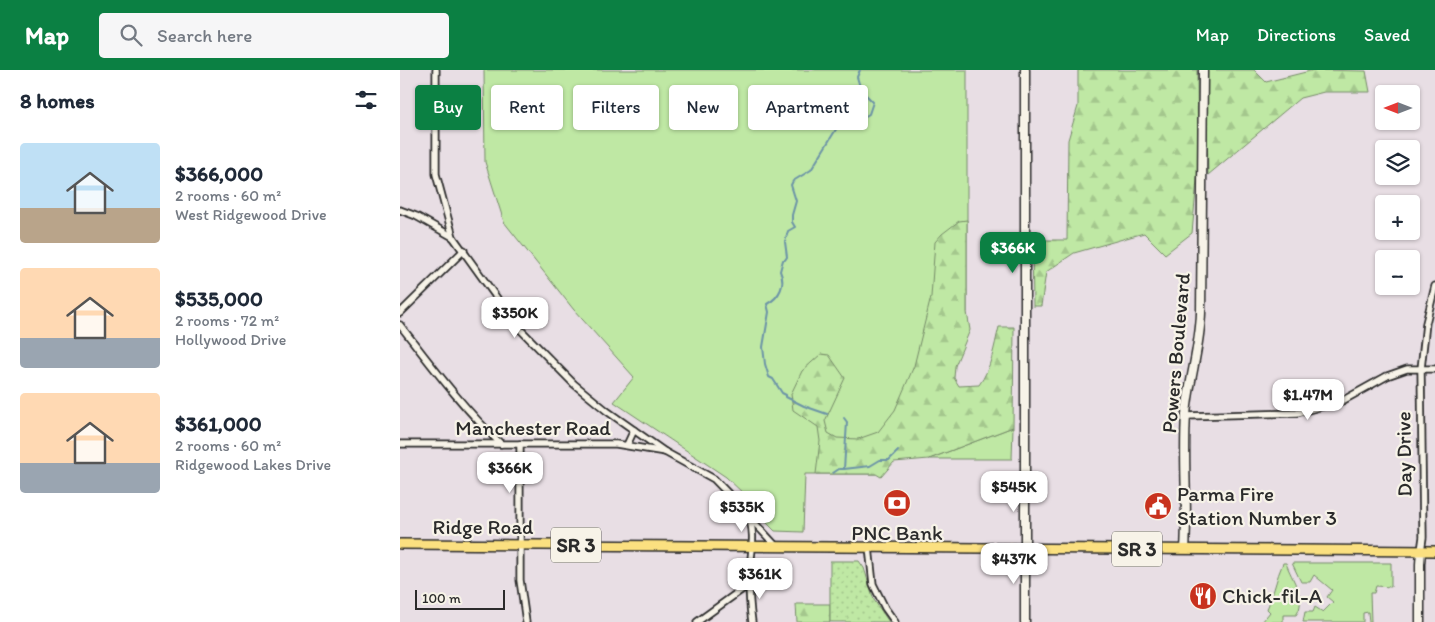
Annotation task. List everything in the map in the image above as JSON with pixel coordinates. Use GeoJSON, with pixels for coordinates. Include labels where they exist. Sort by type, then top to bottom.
{"type":"FeatureCollection","features":[{"type":"Feature","properties":{"kind":"main road"},"geometry":{"type":"LineString","coordinates":[[1024,70],[1025,622]]}},
{"type":"Feature","properties":{"kind":"main road","name":"Powers Boulevard"},"geometry":{"type":"LineString","coordinates":[[1185,549],[1186,416],[1190,380],[1201,324],[1203,70]]}},
{"type":"Feature","properties":{"kind":"main road","name":"Ridge Road"},"geometry":{"type":"LineString","coordinates":[[400,544],[1435,551]]}},
{"type":"Feature","properties":{"kind":"main road","name":"Day Drive"},"geometry":{"type":"LineString","coordinates":[[1420,622],[1421,551]]}},
{"type":"Feature","properties":{"kind":"street"},"geometry":{"type":"LineString","coordinates":[[436,70],[436,174],[453,237]]}},
{"type":"Feature","properties":{"kind":"street"},"geometry":{"type":"LineString","coordinates":[[400,210],[416,216],[453,237],[517,326],[574,384],[665,452],[714,479],[737,501],[777,547]]}},
{"type":"Feature","properties":{"kind":"street"},"geometry":{"type":"LineString","coordinates":[[400,313],[464,250]]}},
{"type":"Feature","properties":{"kind":"street","name":"Day Drive"},"geometry":{"type":"LineString","coordinates":[[1421,551],[1423,537],[1420,370],[1426,323],[1435,286]]}},
{"type":"Feature","properties":{"kind":"street"},"geometry":{"type":"LineString","coordinates":[[400,325],[462,404],[501,444]]}},
{"type":"Feature","properties":{"kind":"street"},"geometry":{"type":"LineString","coordinates":[[1186,416],[1297,413],[1342,401],[1388,376],[1407,369],[1435,370]]}},
{"type":"Feature","properties":{"kind":"street"},"geometry":{"type":"LineString","coordinates":[[627,446],[634,430]]}},
{"type":"Feature","properties":{"kind":"street","name":"Manchester Road"},"geometry":{"type":"LineString","coordinates":[[400,444],[627,446],[665,452]]}},
{"type":"Feature","properties":{"kind":"street"},"geometry":{"type":"LineString","coordinates":[[520,444],[520,580],[526,622]]}},
{"type":"Feature","properties":{"kind":"street"},"geometry":{"type":"LineString","coordinates":[[750,518],[752,534],[749,580],[752,622]]}},
{"type":"Feature","properties":{"kind":"street"},"geometry":{"type":"LineString","coordinates":[[868,547],[873,584],[885,608],[895,622]]}},
{"type":"Feature","properties":{"kind":"street"},"geometry":{"type":"LineString","coordinates":[[698,622],[744,588],[749,580]]}},
{"type":"Feature","properties":{"kind":"green space"},"geometry":{"type":"Polygon","coordinates":[[[484,70],[967,70],[967,312],[876,474],[805,474],[803,532],[775,531],[763,519],[745,495],[726,477],[614,402],[634,377],[574,310],[504,222],[485,162],[484,70]]]}},
{"type":"Feature","properties":{"kind":"green space"},"geometry":{"type":"Polygon","coordinates":[[[1078,70],[1197,70],[1198,169],[1192,233],[1165,254],[1144,233],[1074,253],[1046,272],[1041,306],[1033,306],[1032,240],[1067,240],[1068,140],[1078,106],[1078,70]]]}},
{"type":"Feature","properties":{"kind":"green space"},"geometry":{"type":"Polygon","coordinates":[[[1206,70],[1254,70],[1266,82],[1314,70],[1366,71],[1370,92],[1324,92],[1300,98],[1208,175],[1206,70]]]}},
{"type":"Feature","properties":{"kind":"green space"},"geometry":{"type":"Polygon","coordinates":[[[967,220],[967,312],[970,330],[955,366],[954,378],[959,386],[979,385],[989,365],[999,327],[1014,327],[1013,427],[929,459],[894,462],[881,477],[876,474],[816,474],[820,441],[818,427],[793,410],[791,394],[802,371],[821,354],[829,355],[845,378],[825,421],[828,433],[837,438],[858,439],[878,432],[895,410],[914,366],[931,297],[935,242],[959,221],[967,220]]]}},
{"type":"Feature","properties":{"kind":"green space"},"geometry":{"type":"Polygon","coordinates":[[[1013,427],[1012,459],[929,459],[1013,427]]]}},
{"type":"Feature","properties":{"kind":"green space"},"geometry":{"type":"Polygon","coordinates":[[[830,561],[859,561],[864,568],[874,600],[889,622],[830,622],[830,561]]]}},
{"type":"Feature","properties":{"kind":"green space"},"geometry":{"type":"Polygon","coordinates":[[[1283,563],[1286,563],[1297,589],[1300,603],[1299,609],[1296,615],[1283,615],[1283,622],[1262,622],[1270,612],[1267,609],[1283,563]]]}},
{"type":"Feature","properties":{"kind":"green space"},"geometry":{"type":"Polygon","coordinates":[[[1292,563],[1391,563],[1391,587],[1376,586],[1374,593],[1370,593],[1371,622],[1369,622],[1368,612],[1363,613],[1363,622],[1303,622],[1305,612],[1313,612],[1315,607],[1323,612],[1333,602],[1327,597],[1332,590],[1314,575],[1310,582],[1301,582],[1292,563]]]}},
{"type":"Feature","properties":{"kind":"green space"},"geometry":{"type":"Polygon","coordinates":[[[796,604],[830,604],[830,622],[797,622],[796,604]]]}},
{"type":"Feature","properties":{"kind":"waterway"},"geometry":{"type":"LineString","coordinates":[[827,414],[786,397],[773,379],[769,377],[763,347],[769,312],[767,304],[781,290],[782,276],[780,271],[783,260],[787,257],[785,242],[788,231],[795,227],[792,222],[796,201],[791,185],[793,181],[811,170],[843,118],[864,117],[869,114],[873,102],[861,90],[857,77],[860,70]]}},
{"type":"Feature","properties":{"kind":"waterway"},"geometry":{"type":"LineString","coordinates":[[833,473],[839,469],[844,469],[847,422],[844,418]]}},
{"type":"Feature","properties":{"kind":"waterway"},"geometry":{"type":"LineString","coordinates":[[844,469],[870,466],[880,460],[889,460],[898,451]]}},
{"type":"Feature","properties":{"kind":"place","name":"PNC Bank"},"geometry":{"type":"Point","coordinates":[897,503]}},
{"type":"Feature","properties":{"kind":"place","name":"Parma Fire Station Number 3"},"geometry":{"type":"Point","coordinates":[1158,506]}},
{"type":"Feature","properties":{"kind":"place","name":"Chick-fil-A"},"geometry":{"type":"Point","coordinates":[1203,596]}}]}
